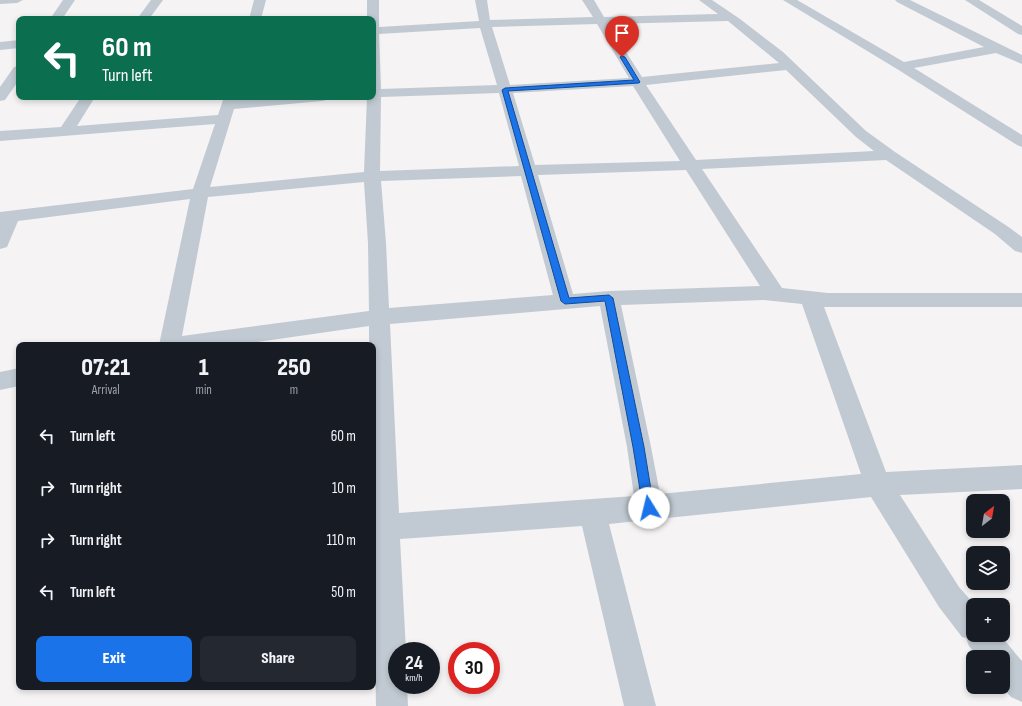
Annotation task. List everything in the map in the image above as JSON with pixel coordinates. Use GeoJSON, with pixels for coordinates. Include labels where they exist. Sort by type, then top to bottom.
{"type":"FeatureCollection","features":[{"type":"Feature","properties":{"kind":"street"},"geometry":{"type":"LineString","coordinates":[[0,1],[17,0]]}},
{"type":"Feature","properties":{"kind":"street"},"geometry":{"type":"LineString","coordinates":[[58,16],[69,0]]}},
{"type":"Feature","properties":{"kind":"street"},"geometry":{"type":"LineString","coordinates":[[145,16],[157,0]]}},
{"type":"Feature","properties":{"kind":"street"},"geometry":{"type":"LineString","coordinates":[[256,16],[260,0]]}},
{"type":"Feature","properties":{"kind":"street"},"geometry":{"type":"LineString","coordinates":[[373,0],[373,16]]}},
{"type":"Feature","properties":{"kind":"street"},"geometry":{"type":"LineString","coordinates":[[481,0],[485,24],[565,301]]}},
{"type":"Feature","properties":{"kind":"street"},"geometry":{"type":"LineString","coordinates":[[588,0],[637,82],[776,294]]}},
{"type":"Feature","properties":{"kind":"street"},"geometry":{"type":"LineString","coordinates":[[705,0],[730,17],[790,66],[861,134],[889,155],[1002,230],[1022,247]]}},
{"type":"Feature","properties":{"kind":"street"},"geometry":{"type":"LineString","coordinates":[[789,0],[902,66],[1022,142]]}},
{"type":"Feature","properties":{"kind":"street"},"geometry":{"type":"LineString","coordinates":[[901,0],[997,49],[1022,60]]}},
{"type":"Feature","properties":{"kind":"street"},"geometry":{"type":"LineString","coordinates":[[971,0],[1022,31]]}},
{"type":"Feature","properties":{"kind":"street"},"geometry":{"type":"LineString","coordinates":[[376,31],[485,24],[730,17]]}},
{"type":"Feature","properties":{"kind":"street"},"geometry":{"type":"LineString","coordinates":[[0,46],[16,44]]}},
{"type":"Feature","properties":{"kind":"street"},"geometry":{"type":"LineString","coordinates":[[902,66],[997,49]]}},
{"type":"Feature","properties":{"kind":"street"},"geometry":{"type":"LineString","coordinates":[[376,93],[505,90],[637,82],[790,66]]}},
{"type":"Feature","properties":{"kind":"street"},"geometry":{"type":"LineString","coordinates":[[0,96],[16,74]]}},
{"type":"Feature","properties":{"kind":"street"},"geometry":{"type":"LineString","coordinates":[[64,132],[86,100]]}},
{"type":"Feature","properties":{"kind":"street"},"geometry":{"type":"LineString","coordinates":[[0,136],[64,132],[228,107],[294,100]]}},
{"type":"Feature","properties":{"kind":"street"},"geometry":{"type":"LineString","coordinates":[[374,100],[372,176],[377,243],[392,706]]}},
{"type":"Feature","properties":{"kind":"street"},"geometry":{"type":"LineString","coordinates":[[171,342],[200,193],[228,107]]}},
{"type":"Feature","properties":{"kind":"street"},"geometry":{"type":"LineString","coordinates":[[0,243],[5,217],[200,193],[372,176],[691,165],[889,155]]}},
{"type":"Feature","properties":{"kind":"street"},"geometry":{"type":"LineString","coordinates":[[200,342],[379,317],[609,298],[764,293],[836,300],[1022,300]]}},
{"type":"Feature","properties":{"kind":"street"},"geometry":{"type":"LineString","coordinates":[[609,298],[639,447],[649,508]]}},
{"type":"Feature","properties":{"kind":"street"},"geometry":{"type":"LineString","coordinates":[[810,298],[878,484],[949,597],[966,618]]}},
{"type":"Feature","properties":{"kind":"street"},"geometry":{"type":"LineString","coordinates":[[0,381],[16,378]]}},
{"type":"Feature","properties":{"kind":"street"},"geometry":{"type":"LineString","coordinates":[[386,527],[649,508],[878,484],[1022,477]]}},
{"type":"Feature","properties":{"kind":"street"},"geometry":{"type":"LineString","coordinates":[[592,512],[640,706]]}},
{"type":"Feature","properties":{"kind":"street"},"geometry":{"type":"LineString","coordinates":[[986,642],[992,650]]}},
{"type":"Feature","properties":{"kind":"street"},"geometry":{"type":"LineString","coordinates":[[1010,671],[1022,686]]}},
{"type":"Feature","properties":{"kind":"route"},"geometry":{"type":"LineString","coordinates":[[622,57],[637,82],[505,90],[565,301],[609,298],[639,447],[649,508]]}}]}
